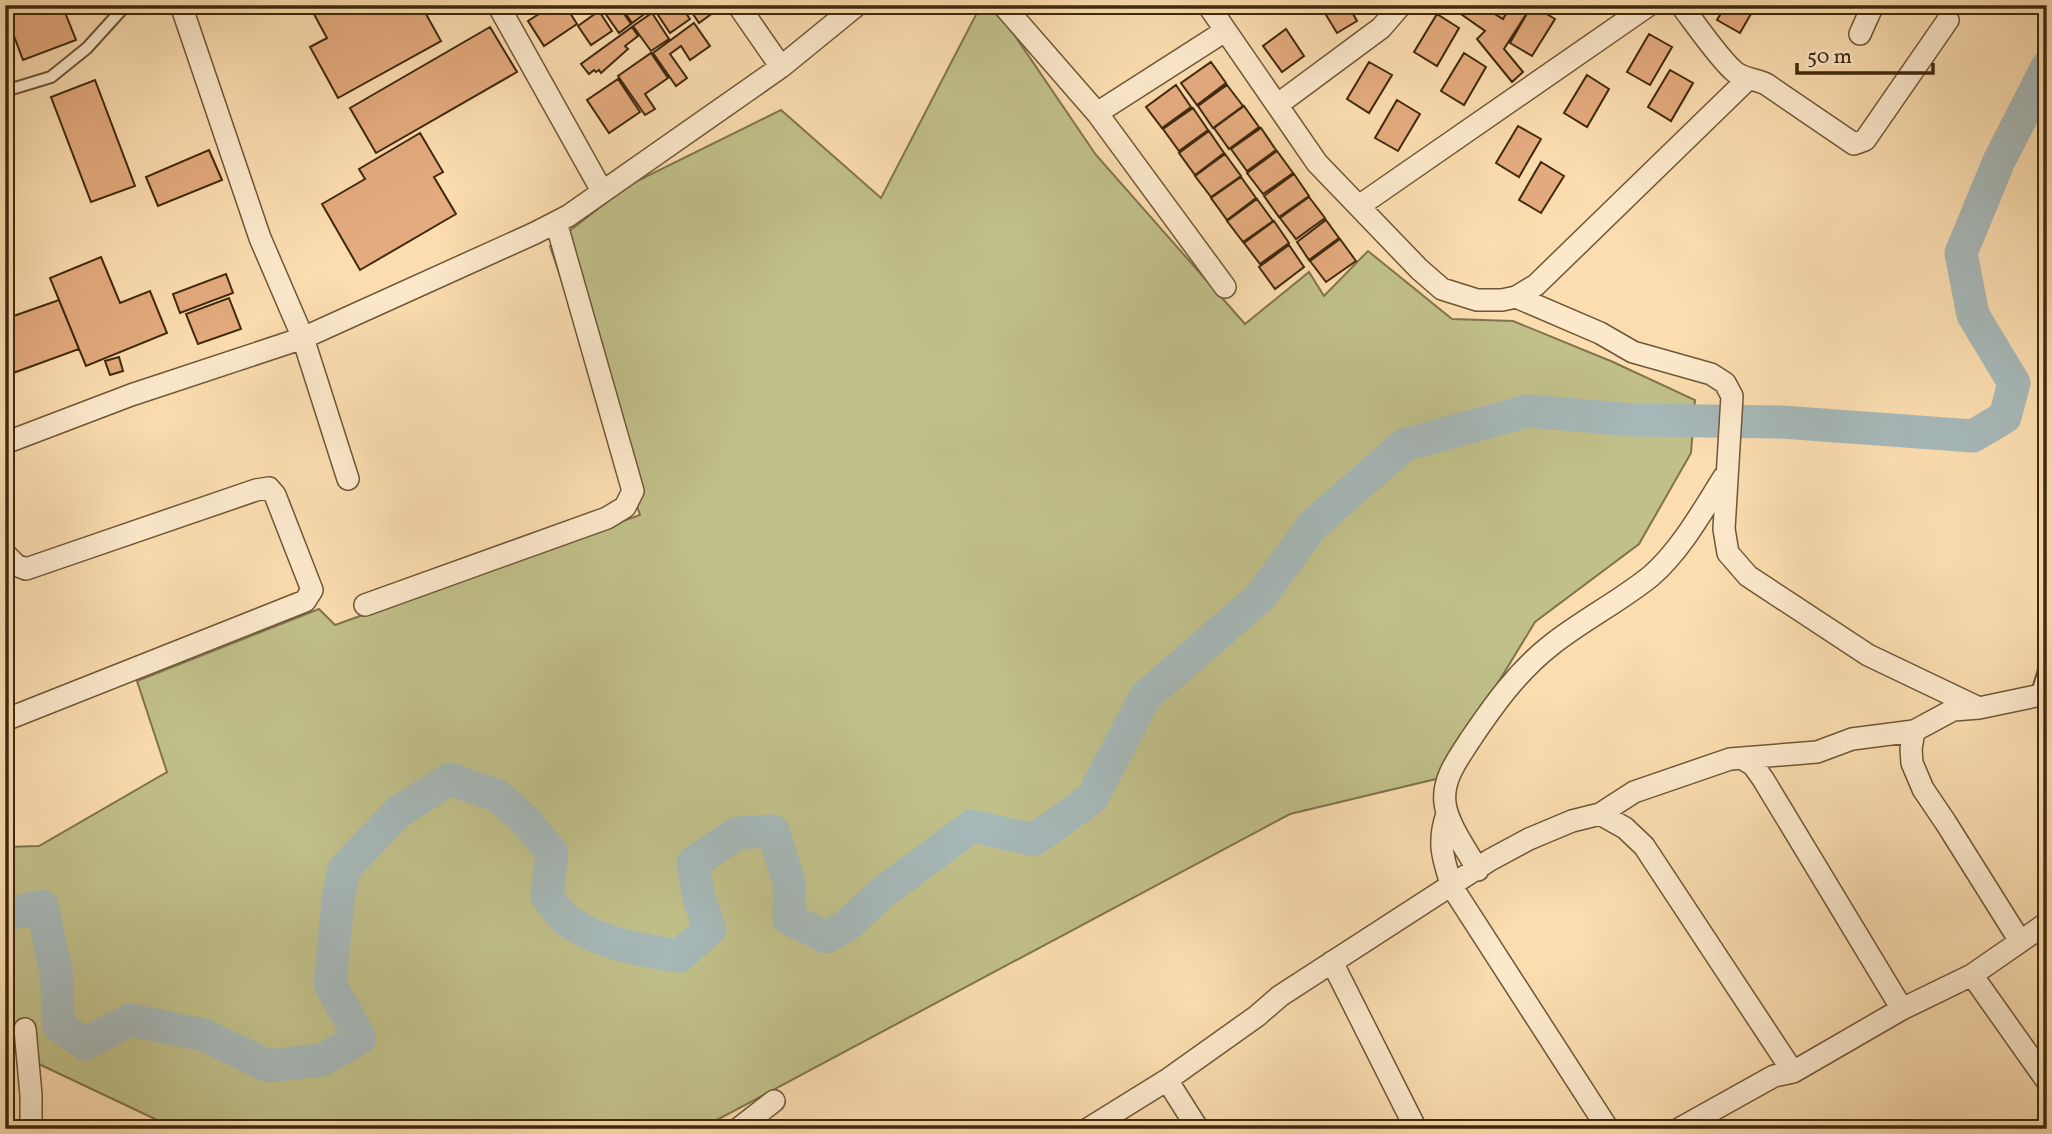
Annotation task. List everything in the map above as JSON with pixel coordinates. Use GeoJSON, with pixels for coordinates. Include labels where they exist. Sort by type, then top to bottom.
{"type":"FeatureCollection","features":[{"type":"Feature","properties":{"kind":"street"},"geometry":{"type":"LineString","coordinates":[[181,5],[260,238],[303,338],[348,479]]}},
{"type":"Feature","properties":{"kind":"street"},"geometry":{"type":"LineString","coordinates":[[498,5],[601,191]]}},
{"type":"Feature","properties":{"kind":"street"},"geometry":{"type":"LineString","coordinates":[[738,5],[780,67]]}},
{"type":"Feature","properties":{"kind":"street"},"geometry":{"type":"LineString","coordinates":[[5,443],[131,395],[303,338],[556,222],[780,67],[857,5]]}},
{"type":"Feature","properties":{"kind":"street"},"geometry":{"type":"LineString","coordinates":[[1003,5],[1097,113],[1225,287]]}},
{"type":"Feature","properties":{"kind":"street"},"geometry":{"type":"LineString","coordinates":[[1208,5],[1317,163],[1441,289],[1477,300],[1517,297],[1589,328],[1633,352],[1711,373],[1725,383],[1732,396],[1725,476],[1724,529],[1728,553],[1748,576],[1868,655],[1979,708]]}},
{"type":"Feature","properties":{"kind":"street"},"geometry":{"type":"LineString","coordinates":[[1277,106],[1381,28],[1401,5]]}},
{"type":"Feature","properties":{"kind":"street"},"geometry":{"type":"LineString","coordinates":[[1359,206],[1649,5]]}},
{"type":"Feature","properties":{"kind":"street"},"geometry":{"type":"LineString","coordinates":[[1681,5],[1733,71],[1766,84],[1854,144],[1865,139],[1948,20]]}},
{"type":"Feature","properties":{"kind":"street"},"geometry":{"type":"LineString","coordinates":[[1860,34],[1873,5]]}},
{"type":"Feature","properties":{"kind":"street"},"geometry":{"type":"LineString","coordinates":[[1097,113],[1225,31]]}},
{"type":"Feature","properties":{"kind":"street"},"geometry":{"type":"LineString","coordinates":[[1517,297],[1536,285],[1748,79]]}},
{"type":"Feature","properties":{"kind":"street"},"geometry":{"type":"LineString","coordinates":[[365,605],[607,518],[625,507],[633,491],[556,222]]}},
{"type":"Feature","properties":{"kind":"street"},"geometry":{"type":"LineString","coordinates":[[1478,870],[1447,814],[1444,801],[1447,781],[1456,762],[1509,687],[1549,647],[1651,575],[1675,550],[1725,476]]}},
{"type":"Feature","properties":{"kind":"street"},"geometry":{"type":"LineString","coordinates":[[5,554],[16,565],[26,569],[256,490],[269,488],[275,495],[312,590],[305,601],[5,720]]}},
{"type":"Feature","properties":{"kind":"street"},"geometry":{"type":"LineString","coordinates":[[1088,1129],[1167,1080],[1280,996],[1490,860],[1529,839],[1572,821],[1600,814],[1634,792],[1730,759],[1817,752],[1852,739],[1914,730],[1953,710],[1979,708],[2041,695]]}},
{"type":"Feature","properties":{"kind":"street"},"geometry":{"type":"LineString","coordinates":[[1914,730],[1912,763],[1923,789],[2020,941]]}},
{"type":"Feature","properties":{"kind":"street"},"geometry":{"type":"LineString","coordinates":[[1743,760],[1753,765],[1768,788],[1902,1009]]}},
{"type":"Feature","properties":{"kind":"street"},"geometry":{"type":"LineString","coordinates":[[1447,814],[1440,834],[1442,856],[1452,887],[1608,1129]]}},
{"type":"Feature","properties":{"kind":"street"},"geometry":{"type":"LineString","coordinates":[[1600,814],[1625,828],[1644,846],[1793,1072]]}},
{"type":"Feature","properties":{"kind":"street"},"geometry":{"type":"LineString","coordinates":[[1679,1129],[1774,1076],[1793,1072],[1902,1009],[1972,975],[2047,923]]}},
{"type":"Feature","properties":{"kind":"street"},"geometry":{"type":"LineString","coordinates":[[1332,962],[1416,1129]]}},
{"type":"Feature","properties":{"kind":"street"},"geometry":{"type":"LineString","coordinates":[[1972,975],[2047,1081]]}},
{"type":"Feature","properties":{"kind":"street"},"geometry":{"type":"LineString","coordinates":[[25,1029],[31,1129]]}},
{"type":"Feature","properties":{"kind":"street"},"geometry":{"type":"LineString","coordinates":[[1167,1080],[1198,1129]]}},
{"type":"Feature","properties":{"kind":"street"},"geometry":{"type":"LineString","coordinates":[[738,1129],[774,1101]]}},
{"type":"Feature","properties":{"kind":"lane"},"geometry":{"type":"LineString","coordinates":[[5,91],[51,77],[88,48],[126,5]]}},
{"type":"Feature","properties":{"kind":"lane"},"geometry":{"type":"LineString","coordinates":[[2041,695],[2047,660]]}},
{"type":"Feature","properties":{"kind":"shaded area"},"geometry":{"type":"Polygon","coordinates":[[[981,5],[994,5],[1096,155],[1245,324],[1309,272],[1324,296],[1368,251],[1452,319],[1513,321],[1613,362],[1695,400],[1691,453],[1639,544],[1535,622],[1440,778],[1290,814],[700,1129],[176,1129],[5,1048],[5,847],[39,846],[167,772],[137,681],[319,609],[335,625],[640,515],[550,246],[629,185],[781,110],[881,198],[981,5]]]}},
{"type":"Feature","properties":{"kind":"building"},"geometry":{"type":"Polygon","coordinates":[[[5,5],[62,5],[76,40],[23,60],[5,12],[5,5]]]}},
{"type":"Feature","properties":{"kind":"building"},"geometry":{"type":"Polygon","coordinates":[[[309,5],[421,5],[441,41],[338,98],[310,47],[327,38],[309,5]]]}},
{"type":"Feature","properties":{"kind":"building"},"geometry":{"type":"Polygon","coordinates":[[[553,5],[565,5],[577,24],[544,46],[528,21],[553,5]]]}},
{"type":"Feature","properties":{"kind":"building"},"geometry":{"type":"Polygon","coordinates":[[[618,5],[631,24],[619,33],[600,6],[618,5]]]}},
{"type":"Feature","properties":{"kind":"building"},"geometry":{"type":"Polygon","coordinates":[[[620,5],[641,5],[646,13],[632,23],[620,5]]]}},
{"type":"Feature","properties":{"kind":"building"},"geometry":{"type":"Polygon","coordinates":[[[666,5],[680,5],[690,19],[670,33],[656,12],[666,5]]]}},
{"type":"Feature","properties":{"kind":"building"},"geometry":{"type":"Polygon","coordinates":[[[694,5],[721,7],[699,23],[689,8],[694,5]]]}},
{"type":"Feature","properties":{"kind":"building"},"geometry":{"type":"Polygon","coordinates":[[[1320,5],[1348,5],[1357,21],[1337,33],[1320,5]]]}},
{"type":"Feature","properties":{"kind":"building"},"geometry":{"type":"Polygon","coordinates":[[[1448,5],[1480,5],[1503,19],[1511,5],[1532,5],[1504,49],[1523,72],[1512,82],[1477,39],[1485,31],[1448,5]]]}},
{"type":"Feature","properties":{"kind":"building"},"geometry":{"type":"Polygon","coordinates":[[[1480,5],[1511,5],[1503,19],[1480,5]]]}},
{"type":"Feature","properties":{"kind":"building"},"geometry":{"type":"Polygon","coordinates":[[[1532,5],[1555,19],[1532,56],[1510,43],[1532,5]]]}},
{"type":"Feature","properties":{"kind":"building"},"geometry":{"type":"Polygon","coordinates":[[[1726,5],[1756,5],[1740,33],[1717,20],[1726,5]]]}},
{"type":"Feature","properties":{"kind":"building"},"geometry":{"type":"Polygon","coordinates":[[[599,11],[612,31],[591,45],[578,26],[599,11]]]}},
{"type":"Feature","properties":{"kind":"building"},"geometry":{"type":"Polygon","coordinates":[[[652,13],[669,39],[651,51],[633,26],[652,13]]]}},
{"type":"Feature","properties":{"kind":"building"},"geometry":{"type":"Polygon","coordinates":[[[1437,14],[1459,28],[1437,66],[1414,52],[1437,14]]]}},
{"type":"Feature","properties":{"kind":"building"},"geometry":{"type":"Polygon","coordinates":[[[694,23],[710,46],[690,60],[681,46],[670,54],[687,78],[676,86],[653,53],[694,23]]]}},
{"type":"Feature","properties":{"kind":"building"},"geometry":{"type":"Polygon","coordinates":[[[490,27],[517,72],[376,153],[350,108],[490,27]]]}},
{"type":"Feature","properties":{"kind":"building"},"geometry":{"type":"Polygon","coordinates":[[[632,27],[638,36],[625,46],[628,49],[601,73],[594,70],[589,74],[581,64],[632,27]]]}},
{"type":"Feature","properties":{"kind":"building"},"geometry":{"type":"Polygon","coordinates":[[[1286,29],[1304,56],[1282,72],[1263,46],[1286,29]]]}},
{"type":"Feature","properties":{"kind":"building"},"geometry":{"type":"Polygon","coordinates":[[[1649,34],[1672,47],[1650,85],[1627,72],[1649,34]]]}},
{"type":"Feature","properties":{"kind":"building"},"geometry":{"type":"Polygon","coordinates":[[[651,53],[668,78],[645,94],[655,109],[645,115],[618,76],[651,53]]]}},
{"type":"Feature","properties":{"kind":"building"},"geometry":{"type":"Polygon","coordinates":[[[1464,53],[1486,67],[1464,105],[1441,91],[1464,53]]]}},
{"type":"Feature","properties":{"kind":"building"},"geometry":{"type":"Polygon","coordinates":[[[1211,62],[1226,83],[1197,105],[1181,83],[1211,62]]]}},
{"type":"Feature","properties":{"kind":"building"},"geometry":{"type":"Polygon","coordinates":[[[1369,62],[1392,75],[1369,113],[1347,99],[1369,62]]]}},
{"type":"Feature","properties":{"kind":"building"},"geometry":{"type":"Polygon","coordinates":[[[1670,70],[1693,83],[1671,121],[1648,107],[1670,70]]]}},
{"type":"Feature","properties":{"kind":"building"},"geometry":{"type":"Polygon","coordinates":[[[1587,75],[1609,89],[1587,127],[1564,113],[1587,75]]]}},
{"type":"Feature","properties":{"kind":"building"},"geometry":{"type":"Polygon","coordinates":[[[618,79],[640,112],[609,133],[587,100],[618,79]]]}},
{"type":"Feature","properties":{"kind":"building"},"geometry":{"type":"Polygon","coordinates":[[[95,80],[135,186],[91,202],[51,97],[95,80]]]}},
{"type":"Feature","properties":{"kind":"building"},"geometry":{"type":"Polygon","coordinates":[[[1176,85],[1191,107],[1162,128],[1146,107],[1176,85]]]}},
{"type":"Feature","properties":{"kind":"building"},"geometry":{"type":"Polygon","coordinates":[[[1227,85],[1243,106],[1213,128],[1198,106],[1227,85]]]}},
{"type":"Feature","properties":{"kind":"building"},"geometry":{"type":"Polygon","coordinates":[[[1397,100],[1420,114],[1398,151],[1375,138],[1397,100]]]}},
{"type":"Feature","properties":{"kind":"building"},"geometry":{"type":"Polygon","coordinates":[[[1244,106],[1259,127],[1229,149],[1214,128],[1244,106]]]}},
{"type":"Feature","properties":{"kind":"building"},"geometry":{"type":"Polygon","coordinates":[[[1193,108],[1208,130],[1179,151],[1163,129],[1193,108]]]}},
{"type":"Feature","properties":{"kind":"building"},"geometry":{"type":"Polygon","coordinates":[[[1518,126],[1541,139],[1519,177],[1496,163],[1518,126]]]}},
{"type":"Feature","properties":{"kind":"building"},"geometry":{"type":"Polygon","coordinates":[[[1261,128],[1276,150],[1247,171],[1231,149],[1261,128]]]}},
{"type":"Feature","properties":{"kind":"building"},"geometry":{"type":"Polygon","coordinates":[[[1209,131],[1224,153],[1195,175],[1179,153],[1209,131]]]}},
{"type":"Feature","properties":{"kind":"building"},"geometry":{"type":"Polygon","coordinates":[[[420,133],[443,172],[434,177],[456,214],[360,270],[322,204],[365,179],[359,169],[420,133]]]}},
{"type":"Feature","properties":{"kind":"building"},"geometry":{"type":"Polygon","coordinates":[[[209,150],[222,180],[158,206],[146,177],[209,150]]]}},
{"type":"Feature","properties":{"kind":"building"},"geometry":{"type":"Polygon","coordinates":[[[1277,151],[1293,173],[1263,194],[1247,173],[1277,151]]]}},
{"type":"Feature","properties":{"kind":"building"},"geometry":{"type":"Polygon","coordinates":[[[1225,154],[1241,176],[1211,197],[1195,176],[1225,154]]]}},
{"type":"Feature","properties":{"kind":"building"},"geometry":{"type":"Polygon","coordinates":[[[1541,162],[1564,176],[1541,213],[1519,200],[1541,162]]]}},
{"type":"Feature","properties":{"kind":"building"},"geometry":{"type":"Polygon","coordinates":[[[1294,174],[1309,196],[1279,217],[1264,196],[1294,174]]]}},
{"type":"Feature","properties":{"kind":"building"},"geometry":{"type":"Polygon","coordinates":[[[1241,177],[1256,198],[1227,220],[1211,198],[1241,177]]]}},
{"type":"Feature","properties":{"kind":"building"},"geometry":{"type":"Polygon","coordinates":[[[1309,197],[1325,218],[1296,239],[1280,218],[1309,197]]]}},
{"type":"Feature","properties":{"kind":"building"},"geometry":{"type":"Polygon","coordinates":[[[1257,199],[1273,221],[1243,242],[1227,221],[1257,199]]]}},
{"type":"Feature","properties":{"kind":"building"},"geometry":{"type":"Polygon","coordinates":[[[1326,220],[1339,238],[1309,260],[1297,242],[1326,220]]]}},
{"type":"Feature","properties":{"kind":"building"},"geometry":{"type":"Polygon","coordinates":[[[1274,221],[1289,243],[1260,264],[1244,243],[1274,221]]]}},
{"type":"Feature","properties":{"kind":"building"},"geometry":{"type":"Polygon","coordinates":[[[1340,239],[1356,261],[1326,282],[1310,261],[1340,239]]]}},
{"type":"Feature","properties":{"kind":"building"},"geometry":{"type":"Polygon","coordinates":[[[1289,245],[1304,267],[1275,289],[1259,267],[1289,245]]]}},
{"type":"Feature","properties":{"kind":"building"},"geometry":{"type":"Polygon","coordinates":[[[101,257],[120,303],[150,291],[167,333],[86,366],[50,278],[101,257]]]}},
{"type":"Feature","properties":{"kind":"building"},"geometry":{"type":"Polygon","coordinates":[[[226,274],[233,293],[180,313],[173,294],[226,274]]]}},
{"type":"Feature","properties":{"kind":"building"},"geometry":{"type":"Polygon","coordinates":[[[229,298],[241,329],[198,344],[186,314],[229,298]]]}},
{"type":"Feature","properties":{"kind":"building"},"geometry":{"type":"Polygon","coordinates":[[[59,300],[79,349],[5,376],[5,319],[59,300]]]}},
{"type":"Feature","properties":{"kind":"building"},"geometry":{"type":"Polygon","coordinates":[[[119,357],[123,371],[110,375],[105,361],[119,357]]]}},
{"type":"Feature","properties":{"kind":"waterway"},"geometry":{"type":"LineString","coordinates":[[5,915],[42,906],[56,971],[59,1026],[85,1044],[130,1020],[204,1035],[268,1066],[322,1060],[360,1038],[330,984],[344,869],[398,812],[450,779],[498,796],[526,821],[552,853],[547,896],[566,919],[595,936],[636,948],[679,956],[710,929],[699,899],[693,863],[737,833],[773,831],[789,882],[789,919],[826,937],[846,926],[882,893],[972,826],[1034,840],[1092,798],[1145,697],[1260,597],[1313,525],[1404,445],[1528,411],[1633,420],[1782,422],[1973,436],[2005,417],[2014,383],[1973,315],[1961,253],[1999,161],[2047,67]]}}]}
